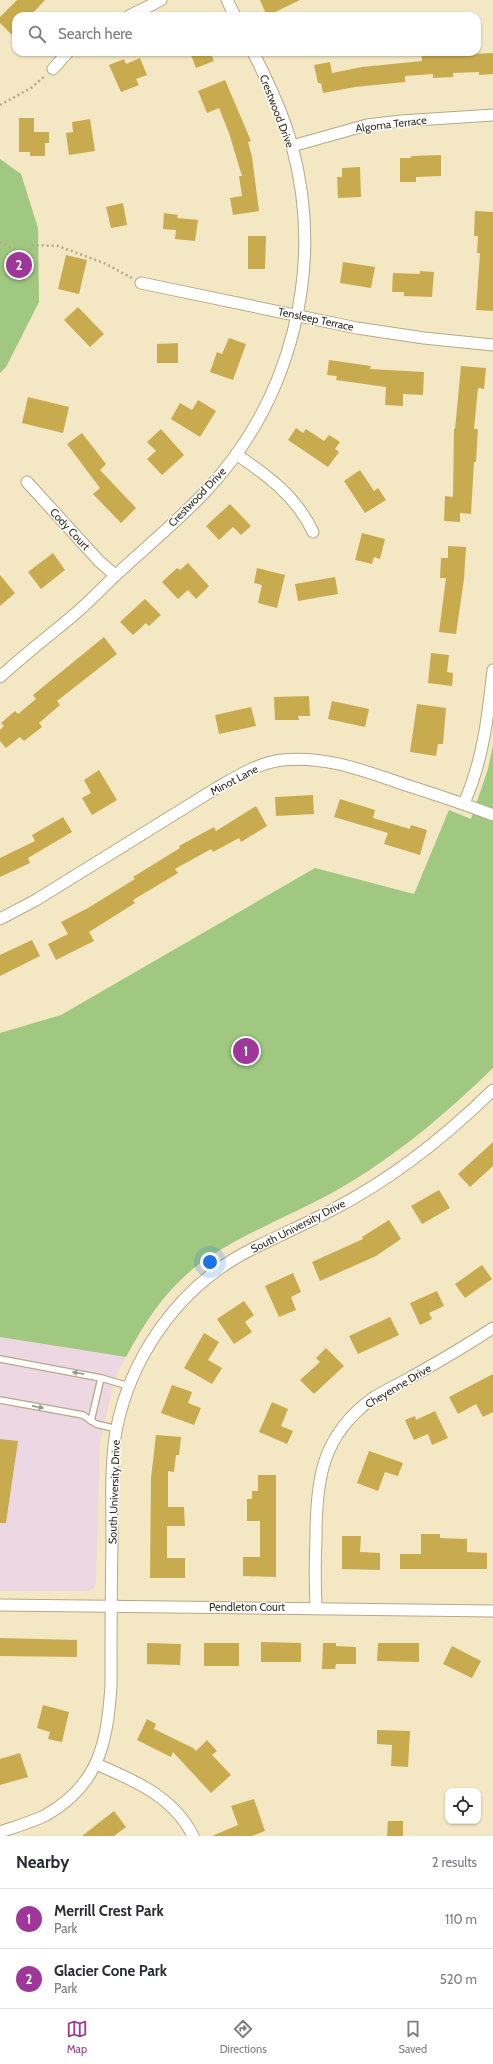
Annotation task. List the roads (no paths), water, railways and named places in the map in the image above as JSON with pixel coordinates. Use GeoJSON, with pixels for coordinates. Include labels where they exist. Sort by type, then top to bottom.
{"type":"FeatureCollection","features":[{"type":"Feature","properties":{"kind":"street"},"geometry":{"type":"LineString","coordinates":[[137,12],[161,0]]}},
{"type":"Feature","properties":{"kind":"street"},"geometry":{"type":"LineString","coordinates":[[227,0],[233,12]]}},
{"type":"Feature","properties":{"kind":"street"},"geometry":{"type":"LineString","coordinates":[[53,69],[64,56]]}},
{"type":"Feature","properties":{"kind":"street","name":"Crestwood Drive"},"geometry":{"type":"LineString","coordinates":[[0,677],[28,650],[77,612],[207,491],[236,454],[264,411],[278,378],[290,344],[301,300],[305,260],[304,221],[300,181],[292,146],[282,118],[255,56]]}},
{"type":"Feature","properties":{"kind":"street","name":"Algoma Terrace"},"geometry":{"type":"LineString","coordinates":[[292,146],[367,125],[401,121],[493,115]]}},
{"type":"Feature","properties":{"kind":"street","name":"Tensleep Terrace"},"geometry":{"type":"LineString","coordinates":[[141,284],[364,329],[493,345]]}},
{"type":"Feature","properties":{"kind":"street"},"geometry":{"type":"LineString","coordinates":[[236,454],[258,469],[295,501],[313,532]]}},
{"type":"Feature","properties":{"kind":"street","name":"Cody Court"},"geometry":{"type":"LineString","coordinates":[[27,482],[99,561],[116,575]]}},
{"type":"Feature","properties":{"kind":"street"},"geometry":{"type":"LineString","coordinates":[[464,804],[477,772],[493,670]]}},
{"type":"Feature","properties":{"kind":"street","name":"Minot Lane"},"geometry":{"type":"LineString","coordinates":[[0,919],[36,900],[215,789],[241,774],[272,762],[304,759],[343,764],[493,815]]}},
{"type":"Feature","properties":{"kind":"street","name":"South University Drive"},"geometry":{"type":"LineString","coordinates":[[0,1832],[32,1820],[55,1808],[75,1791],[96,1764],[104,1745],[108,1721],[113,1465],[117,1429],[129,1386],[144,1354],[158,1332],[173,1312],[194,1290],[240,1256],[331,1211],[359,1195],[441,1137],[493,1090]]}},
{"type":"Feature","properties":{"kind":"street","name":"Cheyenne Drive"},"geometry":{"type":"LineString","coordinates":[[316,1607],[317,1488],[322,1467],[330,1448],[342,1428],[358,1410],[374,1397],[465,1346],[493,1328]]}},
{"type":"Feature","properties":{"kind":"street","name":"Pendleton Court"},"geometry":{"type":"LineString","coordinates":[[0,1605],[316,1607],[493,1611]]}},
{"type":"Feature","properties":{"kind":"street"},"geometry":{"type":"LineString","coordinates":[[96,1764],[154,1792],[182,1817],[193,1836]]}},
{"type":"Feature","properties":{"kind":"lane"},"geometry":{"type":"LineString","coordinates":[[0,1359],[101,1378],[129,1386]]}},
{"type":"Feature","properties":{"kind":"lane"},"geometry":{"type":"LineString","coordinates":[[91,1421],[101,1378]]}},
{"type":"Feature","properties":{"kind":"lane"},"geometry":{"type":"LineString","coordinates":[[0,1400],[83,1415],[96,1424],[117,1429]]}},
{"type":"Feature","properties":{"kind":"place","name":"Glacier Cone Park"},"geometry":{"type":"Point","coordinates":[19,265]}},
{"type":"Feature","properties":{"kind":"place","name":"Merrill Crest Park"},"geometry":{"type":"Point","coordinates":[246,1051]}}]}
